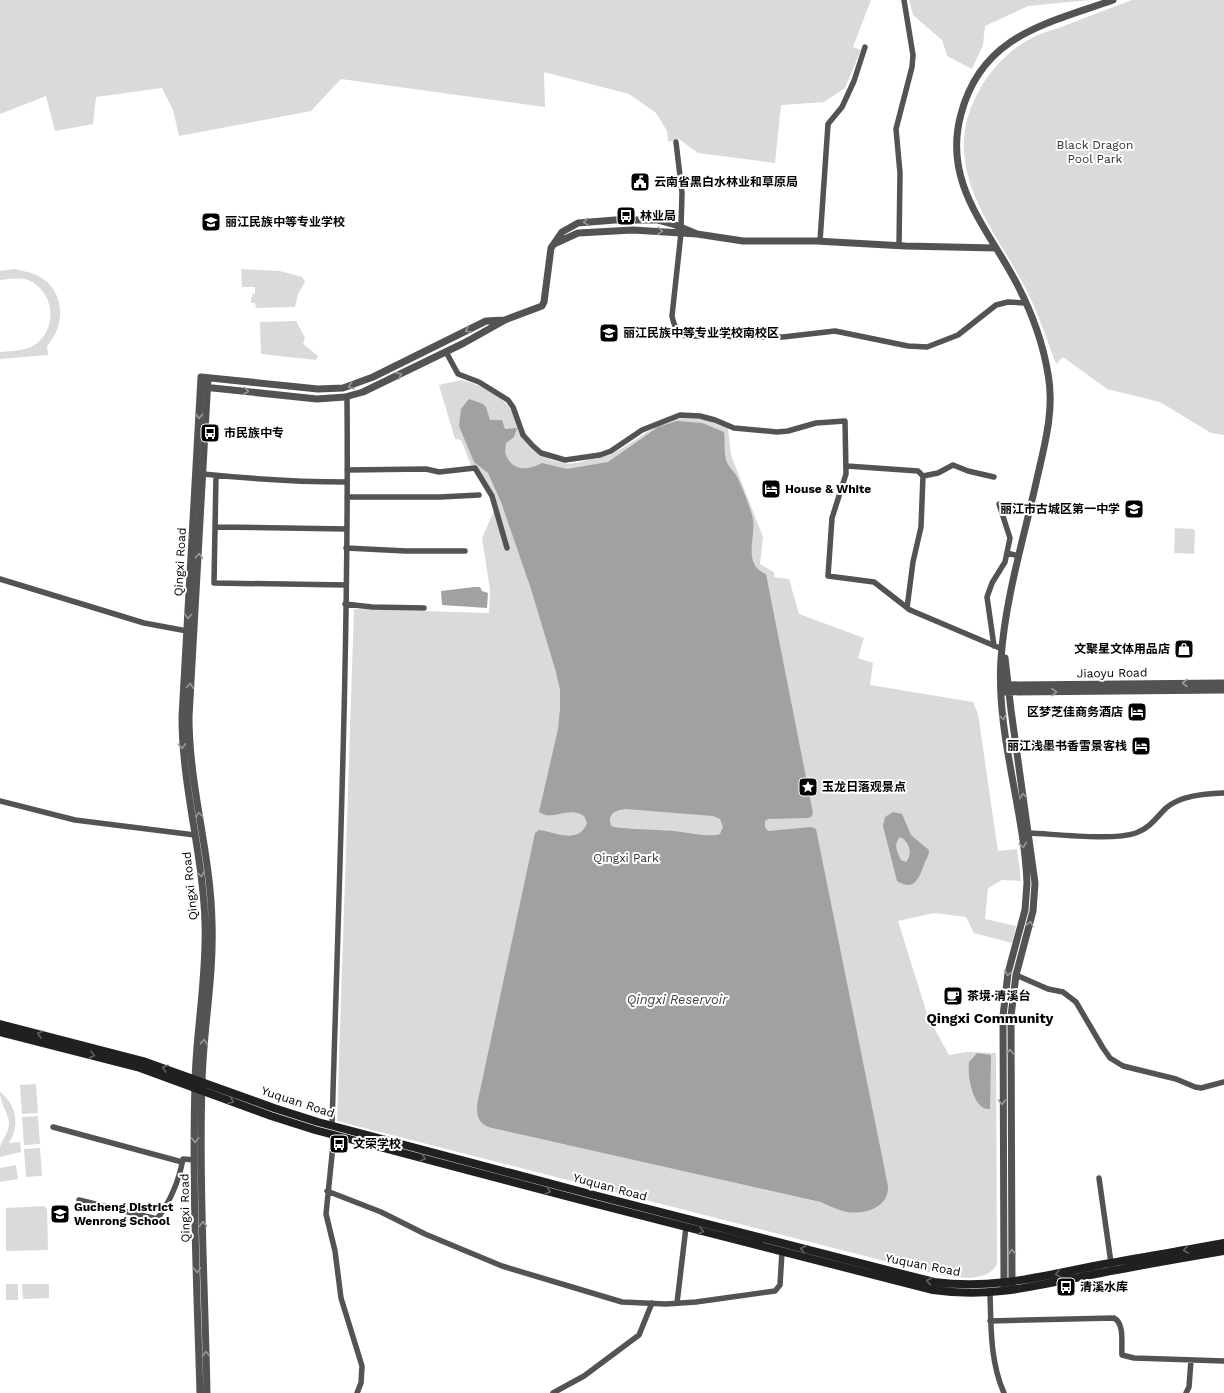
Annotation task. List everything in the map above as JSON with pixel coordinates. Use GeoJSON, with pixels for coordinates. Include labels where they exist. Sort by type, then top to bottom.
{"type":"FeatureCollection","features":[{"type":"Feature","properties":{"kind":"main road","name":"Yuquan Road"},"geometry":{"type":"LineString","coordinates":[[0,1024],[113,1052],[198,1084],[271,1116],[334,1135],[914,1286],[964,1294],[990,1293],[1008,1287],[1111,1263],[1224,1243]]}},
{"type":"Feature","properties":{"kind":"main road","name":"Yuquan Road"},"geometry":{"type":"LineString","coordinates":[[0,1032],[198,1084],[332,1126],[916,1278],[965,1286],[1008,1287],[1101,1273],[1224,1251]]}},
{"type":"Feature","properties":{"kind":"street"},"geometry":{"type":"LineString","coordinates":[[899,246],[900,173],[896,129],[912,67],[912,55],[904,0]]}},
{"type":"Feature","properties":{"kind":"street"},"geometry":{"type":"LineString","coordinates":[[1008,1287],[1003,1008],[1008,973],[1024,916],[1027,883],[1004,688],[1002,649],[1019,556],[1046,443],[1050,402],[1048,375],[1040,341],[1026,303],[996,248],[971,207],[963,188],[958,167],[958,130],[962,111],[969,92],[979,73],[994,55],[1022,34],[1113,0]]}},
{"type":"Feature","properties":{"kind":"street"},"geometry":{"type":"LineString","coordinates":[[820,241],[828,124],[842,107],[854,81],[865,47]]}},
{"type":"Feature","properties":{"kind":"street"},"geometry":{"type":"LineString","coordinates":[[676,142],[682,193],[681,230],[672,316],[676,328],[687,336],[783,337],[835,331],[908,346],[927,347],[958,335],[996,305],[1008,302],[1026,303]]}},
{"type":"Feature","properties":{"kind":"street"},"geometry":{"type":"LineString","coordinates":[[204,387],[318,399],[346,397],[377,386],[446,352],[505,320],[538,309],[543,304],[549,252],[562,232],[578,223],[615,220],[658,220],[681,230],[697,234],[743,241],[820,241],[899,246],[996,248]]}},
{"type":"Feature","properties":{"kind":"street","name":"Qingxi Road"},"geometry":{"type":"LineString","coordinates":[[207,1393],[198,1084],[211,970],[212,924],[208,874],[191,764],[189,717],[203,474],[204,378],[318,389],[343,388],[373,377],[486,321],[505,320]]}},
{"type":"Feature","properties":{"kind":"street"},"geometry":{"type":"LineString","coordinates":[[446,352],[458,374],[479,382],[508,400],[513,407],[523,435],[533,446],[541,453],[562,460],[569,461],[605,454],[642,430],[674,417],[693,415],[715,420],[734,428],[777,432],[788,431],[816,423],[845,421],[847,466],[841,494],[832,518],[828,576],[870,580],[878,584],[907,608],[929,619],[1002,649]]}},
{"type":"Feature","properties":{"kind":"street","name":"Qingxi Road"},"geometry":{"type":"LineString","coordinates":[[200,1393],[195,1160],[206,939],[204,894],[186,779],[182,736],[187,631],[204,387]]}},
{"type":"Feature","properties":{"kind":"street"},"geometry":{"type":"LineString","coordinates":[[332,1126],[346,586],[346,397]]}},
{"type":"Feature","properties":{"kind":"street"},"geometry":{"type":"LineString","coordinates":[[923,476],[938,473],[953,465],[968,471],[994,477]]}},
{"type":"Feature","properties":{"kind":"street"},"geometry":{"type":"LineString","coordinates":[[847,466],[918,471],[923,476],[921,527],[913,562],[907,608]]}},
{"type":"Feature","properties":{"kind":"street"},"geometry":{"type":"LineString","coordinates":[[347,470],[426,469],[439,472],[474,468],[484,480],[492,496],[508,548]]}},
{"type":"Feature","properties":{"kind":"street"},"geometry":{"type":"LineString","coordinates":[[203,474],[263,479],[278,482],[347,482]]}},
{"type":"Feature","properties":{"kind":"street"},"geometry":{"type":"LineString","coordinates":[[216,476],[214,582],[346,586]]}},
{"type":"Feature","properties":{"kind":"street"},"geometry":{"type":"LineString","coordinates":[[347,497],[479,496]]}},
{"type":"Feature","properties":{"kind":"street"},"geometry":{"type":"LineString","coordinates":[[994,646],[987,597],[1007,553],[1010,533],[999,504]]}},
{"type":"Feature","properties":{"kind":"street"},"geometry":{"type":"LineString","coordinates":[[215,526],[347,529]]}},
{"type":"Feature","properties":{"kind":"street"},"geometry":{"type":"LineString","coordinates":[[346,548],[465,551]]}},
{"type":"Feature","properties":{"kind":"street"},"geometry":{"type":"LineString","coordinates":[[1007,553],[1019,556]]}},
{"type":"Feature","properties":{"kind":"street"},"geometry":{"type":"LineString","coordinates":[[0,579],[144,623],[187,631]]}},
{"type":"Feature","properties":{"kind":"street"},"geometry":{"type":"LineString","coordinates":[[345,604],[372,607],[424,608]]}},
{"type":"Feature","properties":{"kind":"street"},"geometry":{"type":"LineString","coordinates":[[1004,636],[1004,688],[1029,833],[1034,871],[1034,902],[1031,924],[1016,975],[1012,1002],[1010,1054],[1008,1287]]}},
{"type":"Feature","properties":{"kind":"street","name":"Jiaoyu Road"},"geometry":{"type":"LineString","coordinates":[[1004,688],[1224,683]]}},
{"type":"Feature","properties":{"kind":"street","name":"Jiaoyu Road"},"geometry":{"type":"LineString","coordinates":[[1004,688],[1224,690]]}},
{"type":"Feature","properties":{"kind":"street"},"geometry":{"type":"LineString","coordinates":[[1029,833],[1117,836],[1132,834],[1147,828],[1165,809],[1177,801],[1195,796],[1224,793]]}},
{"type":"Feature","properties":{"kind":"street"},"geometry":{"type":"LineString","coordinates":[[0,801],[34,811],[81,821],[195,835]]}},
{"type":"Feature","properties":{"kind":"street"},"geometry":{"type":"LineString","coordinates":[[1016,975],[1048,989],[1063,992],[1076,1002],[1110,1058],[1123,1066],[1201,1088],[1224,1082]]}},
{"type":"Feature","properties":{"kind":"street"},"geometry":{"type":"LineString","coordinates":[[53,1127],[182,1162]]}},
{"type":"Feature","properties":{"kind":"street"},"geometry":{"type":"LineString","coordinates":[[334,1135],[327,1191],[326,1214],[335,1251],[341,1298],[362,1366],[361,1383],[357,1393]]}},
{"type":"Feature","properties":{"kind":"street"},"geometry":{"type":"LineString","coordinates":[[79,1200],[157,1219],[166,1207],[183,1159],[195,1160]]}},
{"type":"Feature","properties":{"kind":"street"},"geometry":{"type":"LineString","coordinates":[[1100,1178],[1111,1263]]}},
{"type":"Feature","properties":{"kind":"street"},"geometry":{"type":"LineString","coordinates":[[327,1191],[381,1212],[425,1234],[502,1266],[602,1298],[622,1302],[652,1304],[677,1303],[775,1291],[780,1285],[782,1252]]}},
{"type":"Feature","properties":{"kind":"street"},"geometry":{"type":"LineString","coordinates":[[677,1303],[686,1227]]}},
{"type":"Feature","properties":{"kind":"street"},"geometry":{"type":"LineString","coordinates":[[990,1293],[990,1322],[997,1377],[1004,1393]]}},
{"type":"Feature","properties":{"kind":"street"},"geometry":{"type":"LineString","coordinates":[[553,1393],[584,1376],[639,1335],[652,1304]]}},
{"type":"Feature","properties":{"kind":"street"},"geometry":{"type":"LineString","coordinates":[[990,1322],[1114,1318],[1121,1326],[1122,1355],[1124,1356],[1134,1358],[1224,1361]]}},
{"type":"Feature","properties":{"kind":"street"},"geometry":{"type":"LineString","coordinates":[[1186,1393],[1189,1386],[1191,1360]]}},
{"type":"Feature","properties":{"kind":"green space"},"geometry":{"type":"Polygon","coordinates":[[[0,0],[871,0],[853,47],[861,50],[845,88],[824,102],[781,105],[775,163],[698,153],[679,139],[668,142],[667,131],[656,113],[629,94],[544,72],[545,107],[341,79],[311,111],[179,136],[173,110],[162,88],[96,97],[93,124],[55,131],[46,96],[0,114],[0,0]]]}},
{"type":"Feature","properties":{"kind":"green space"},"geometry":{"type":"Polygon","coordinates":[[[909,0],[1090,0],[1028,6],[985,26],[983,45],[972,69],[947,56],[942,40],[913,15],[909,0]]]}},
{"type":"Feature","properties":{"kind":"green space","name":"Black Dragon Pool Park"},"geometry":{"type":"Polygon","coordinates":[[[1132,0],[1224,0],[1224,435],[1211,433],[1160,402],[1107,389],[1063,357],[1056,364],[1028,293],[986,220],[974,195],[967,169],[964,143],[968,116],[981,87],[990,73],[1002,60],[1015,48],[1042,33],[1132,0]]]}},
{"type":"Feature","properties":{"kind":"green space"},"geometry":{"type":"Polygon","coordinates":[[[15,269],[34,274],[46,281],[53,288],[57,297],[60,307],[60,317],[58,327],[47,346],[48,355],[0,359],[0,352],[22,350],[33,346],[41,339],[47,330],[50,321],[48,301],[44,293],[37,285],[28,280],[14,278],[0,280],[0,271],[15,269]]]}},
{"type":"Feature","properties":{"kind":"green space"},"geometry":{"type":"Polygon","coordinates":[[[241,269],[280,271],[302,277],[305,282],[298,294],[295,307],[256,308],[255,303],[251,303],[251,297],[253,297],[252,294],[255,293],[255,287],[242,287],[241,269]]]}},
{"type":"Feature","properties":{"kind":"green space"},"geometry":{"type":"Polygon","coordinates":[[[296,321],[305,338],[303,344],[318,356],[316,360],[261,354],[260,322],[296,321]]]}},
{"type":"Feature","properties":{"kind":"green space","name":"Qingxi Park"},"geometry":{"type":"Polygon","coordinates":[[[461,380],[480,386],[504,401],[513,415],[522,437],[531,448],[537,453],[557,462],[570,464],[614,453],[655,428],[677,419],[702,419],[728,428],[731,455],[763,537],[760,564],[774,572],[774,577],[789,579],[799,614],[864,638],[858,658],[873,663],[870,685],[973,702],[978,714],[998,851],[1017,849],[1021,881],[1002,880],[988,888],[985,919],[1016,926],[1012,943],[974,933],[966,917],[934,913],[898,921],[928,1017],[949,1055],[966,1052],[996,1053],[997,1264],[991,1272],[982,1276],[971,1278],[947,1276],[916,1269],[337,1121],[354,609],[489,613],[490,590],[482,538],[494,511],[490,497],[471,465],[461,440],[455,439],[439,385],[461,380]]]}},
{"type":"Feature","properties":{"kind":"green space"},"geometry":{"type":"Polygon","coordinates":[[[1175,528],[1193,529],[1195,531],[1194,554],[1174,553],[1175,528]]]}},
{"type":"Feature","properties":{"kind":"green space"},"geometry":{"type":"Polygon","coordinates":[[[36,1084],[38,1113],[22,1114],[20,1085],[36,1084]]]}},
{"type":"Feature","properties":{"kind":"green space"},"geometry":{"type":"Polygon","coordinates":[[[0,1092],[10,1103],[15,1116],[15,1130],[9,1143],[20,1142],[21,1152],[0,1157],[0,1147],[7,1133],[9,1123],[1,1100],[0,1092]]]}},
{"type":"Feature","properties":{"kind":"green space"},"geometry":{"type":"Polygon","coordinates":[[[38,1116],[40,1144],[24,1145],[22,1117],[38,1116]]]}},
{"type":"Feature","properties":{"kind":"green space"},"geometry":{"type":"Polygon","coordinates":[[[40,1148],[42,1176],[26,1177],[24,1149],[40,1148]]]}},
{"type":"Feature","properties":{"kind":"green space"},"geometry":{"type":"Polygon","coordinates":[[[16,1165],[18,1179],[0,1182],[0,1168],[16,1165]]]}},
{"type":"Feature","properties":{"kind":"green space"},"geometry":{"type":"Polygon","coordinates":[[[44,1206],[47,1209],[48,1250],[6,1251],[6,1208],[44,1206]]]}},
{"type":"Feature","properties":{"kind":"green space"},"geometry":{"type":"Polygon","coordinates":[[[6,1284],[18,1284],[18,1300],[6,1300],[6,1284]]]}},
{"type":"Feature","properties":{"kind":"green space"},"geometry":{"type":"Polygon","coordinates":[[[22,1284],[49,1284],[49,1298],[23,1299],[22,1284]]]}},
{"type":"Feature","properties":{"kind":"water","name":"Qingxi Reservoir"},"geometry":{"type":"Polygon","coordinates":[[[469,399],[483,404],[486,407],[490,420],[502,420],[505,429],[517,428],[514,437],[506,443],[505,452],[511,463],[520,468],[536,466],[542,463],[567,469],[608,462],[658,427],[677,421],[702,423],[724,432],[726,460],[736,475],[753,519],[752,557],[754,564],[759,570],[766,574],[813,813],[811,817],[808,818],[769,819],[765,821],[765,827],[768,831],[811,827],[816,829],[888,1186],[885,1199],[875,1208],[862,1212],[847,1212],[821,1202],[488,1127],[479,1119],[477,1112],[478,1100],[535,833],[539,830],[566,836],[573,835],[578,834],[583,830],[587,823],[584,816],[578,813],[572,812],[544,815],[539,812],[558,729],[560,690],[531,589],[501,502],[488,473],[474,462],[459,426],[461,409],[469,399]],[[626,809],[618,810],[613,813],[610,818],[610,822],[611,826],[622,828],[674,831],[705,835],[720,834],[723,827],[720,819],[713,816],[626,809]]]}},
{"type":"Feature","properties":{"kind":"water"},"geometry":{"type":"Polygon","coordinates":[[[480,587],[482,591],[488,593],[487,608],[442,605],[441,591],[480,587]]]}},
{"type":"Feature","properties":{"kind":"water"},"geometry":{"type":"Polygon","coordinates":[[[893,812],[902,814],[911,835],[929,850],[919,877],[913,884],[903,884],[897,881],[883,826],[885,817],[893,812]],[[900,837],[896,848],[901,860],[906,862],[910,852],[908,845],[900,837]]]}},
{"type":"Feature","properties":{"kind":"water"},"geometry":{"type":"Polygon","coordinates":[[[977,1053],[991,1055],[990,1109],[984,1108],[979,1104],[972,1091],[970,1083],[969,1062],[977,1053]]]}},
{"type":"Feature","properties":{"kind":"place","name":"云南省黑白水林业和草原局"},"geometry":{"type":"Point","coordinates":[640,182]}},
{"type":"Feature","properties":{"kind":"place","name":"林业局"},"geometry":{"type":"Point","coordinates":[626,216]}},
{"type":"Feature","properties":{"kind":"place","name":"丽江民族中等专业学校"},"geometry":{"type":"Point","coordinates":[211,222]}},
{"type":"Feature","properties":{"kind":"place","name":"丽江民族中等专业学校南校区"},"geometry":{"type":"Point","coordinates":[609,333]}},
{"type":"Feature","properties":{"kind":"place","name":"市民族中专"},"geometry":{"type":"Point","coordinates":[210,433]}},
{"type":"Feature","properties":{"kind":"place","name":"House & White"},"geometry":{"type":"Point","coordinates":[771,489]}},
{"type":"Feature","properties":{"kind":"place","name":"丽江市古城区第一中学"},"geometry":{"type":"Point","coordinates":[1134,509]}},
{"type":"Feature","properties":{"kind":"place","name":"文聚星文体用品店"},"geometry":{"type":"Point","coordinates":[1184,649]}},
{"type":"Feature","properties":{"kind":"place","name":"区梦芝佳商务酒店"},"geometry":{"type":"Point","coordinates":[1137,712]}},
{"type":"Feature","properties":{"kind":"place","name":"丽江浅墨书香雪景客栈"},"geometry":{"type":"Point","coordinates":[1141,746]}},
{"type":"Feature","properties":{"kind":"place","name":"玉龙日落观景点"},"geometry":{"type":"Point","coordinates":[808,787]}},
{"type":"Feature","properties":{"kind":"place","name":"茶境·清溪台"},"geometry":{"type":"Point","coordinates":[953,996]}},
{"type":"Feature","properties":{"kind":"place","name":"文荣学校"},"geometry":{"type":"Point","coordinates":[339,1144]}},
{"type":"Feature","properties":{"kind":"place","name":"Gucheng District Wenrong School"},"geometry":{"type":"Point","coordinates":[60,1214]}},
{"type":"Feature","properties":{"kind":"place","name":"清溪水库"},"geometry":{"type":"Point","coordinates":[1066,1287]}},
{"type":"Feature","properties":{"kind":"district","name":"Qingxi Community"},"geometry":{"type":"Point","coordinates":[990,1018]}}]}
